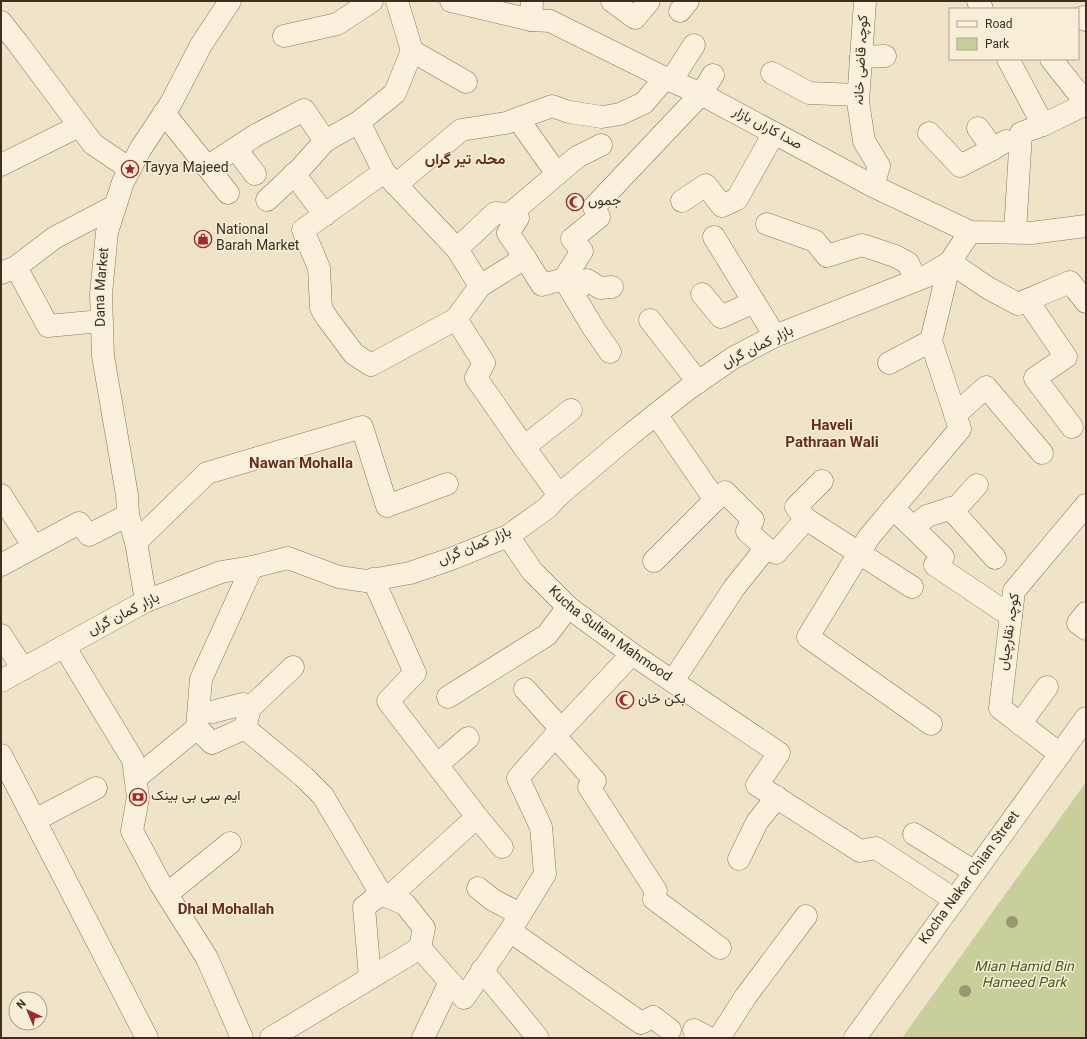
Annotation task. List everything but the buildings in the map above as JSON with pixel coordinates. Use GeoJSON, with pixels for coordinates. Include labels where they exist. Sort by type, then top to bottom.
{"type":"FeatureCollection","features":[{"type":"Feature","properties":{"kind":"street","name":"Dana Market"},"geometry":{"type":"LineString","coordinates":[[146,600],[136,542],[128,515],[127,495],[103,356],[100,294],[107,232],[123,182],[171,103],[201,45],[230,1]]}},
{"type":"Feature","properties":{"kind":"street"},"geometry":{"type":"LineString","coordinates":[[284,36],[336,24],[372,1]]}},
{"type":"Feature","properties":{"kind":"street"},"geometry":{"type":"LineString","coordinates":[[267,200],[294,174],[324,141],[359,122],[395,93],[412,51],[397,1]]}},
{"type":"Feature","properties":{"kind":"street","name":"صدا کاراں بازار"},"geometry":{"type":"LineString","coordinates":[[451,1],[531,10],[550,21],[701,94],[873,186],[970,232],[1031,233],[1086,226]]}},
{"type":"Feature","properties":{"kind":"street"},"geometry":{"type":"LineString","coordinates":[[612,1],[635,18],[649,1]]}},
{"type":"Feature","properties":{"kind":"street","name":"کوچہ قاضی خانہ"},"geometry":{"type":"LineString","coordinates":[[865,1],[858,102],[864,141],[879,166],[873,186]]}},
{"type":"Feature","properties":{"kind":"street"},"geometry":{"type":"LineString","coordinates":[[1,22],[9,46],[80,126],[92,144],[130,169]]}},
{"type":"Feature","properties":{"kind":"street"},"geometry":{"type":"LineString","coordinates":[[525,258],[480,286],[456,319],[371,365],[354,354],[326,318],[321,308],[319,268],[303,230],[325,215],[390,178],[461,130],[506,123],[552,106],[569,112],[602,118],[620,114],[644,102],[668,79],[694,45]]}},
{"type":"Feature","properties":{"kind":"street"},"geometry":{"type":"LineString","coordinates":[[412,51],[466,82]]}},
{"type":"Feature","properties":{"kind":"street"},"geometry":{"type":"LineString","coordinates":[[861,57],[885,56]]}},
{"type":"Feature","properties":{"kind":"street"},"geometry":{"type":"LineString","coordinates":[[1009,60],[1043,125]]}},
{"type":"Feature","properties":{"kind":"street"},"geometry":{"type":"LineString","coordinates":[[929,133],[960,166],[1021,133],[1043,125],[1086,104],[1052,60]]}},
{"type":"Feature","properties":{"kind":"street"},"geometry":{"type":"LineString","coordinates":[[772,73],[809,93],[858,95]]}},
{"type":"Feature","properties":{"kind":"street"},"geometry":{"type":"LineString","coordinates":[[568,286],[582,251],[572,239],[599,217],[594,208],[701,94],[713,75]]}},
{"type":"Feature","properties":{"kind":"street"},"geometry":{"type":"LineString","coordinates":[[207,167],[256,135],[304,110],[324,141]]}},
{"type":"Feature","properties":{"kind":"street"},"geometry":{"type":"LineString","coordinates":[[164,113],[228,193]]}},
{"type":"Feature","properties":{"kind":"street"},"geometry":{"type":"LineString","coordinates":[[518,119],[557,174]]}},
{"type":"Feature","properties":{"kind":"street"},"geometry":{"type":"LineString","coordinates":[[359,122],[390,178],[457,249],[480,286]]}},
{"type":"Feature","properties":{"kind":"street"},"geometry":{"type":"LineString","coordinates":[[1,165],[80,126]]}},
{"type":"Feature","properties":{"kind":"street"},"geometry":{"type":"LineString","coordinates":[[978,128],[993,149]]}},
{"type":"Feature","properties":{"kind":"street"},"geometry":{"type":"LineString","coordinates":[[682,201],[706,185],[722,206],[737,199],[774,133]]}},
{"type":"Feature","properties":{"kind":"street"},"geometry":{"type":"LineString","coordinates":[[1015,232],[1021,133]]}},
{"type":"Feature","properties":{"kind":"street"},"geometry":{"type":"LineString","coordinates":[[510,214],[577,157],[601,145]]}},
{"type":"Feature","properties":{"kind":"street"},"geometry":{"type":"LineString","coordinates":[[236,149],[255,174]]}},
{"type":"Feature","properties":{"kind":"street"},"geometry":{"type":"LineString","coordinates":[[294,174],[325,215]]}},
{"type":"Feature","properties":{"kind":"street"},"geometry":{"type":"LineString","coordinates":[[102,321],[48,326],[9,270],[54,238],[115,206]]}},
{"type":"Feature","properties":{"kind":"street"},"geometry":{"type":"LineString","coordinates":[[457,249],[495,213],[510,214],[518,218],[508,233],[542,285],[568,286],[587,280],[600,288],[612,287]]}},
{"type":"Feature","properties":{"kind":"street"},"geometry":{"type":"LineString","coordinates":[[767,224],[815,241],[828,256],[862,245],[895,256],[908,263],[916,280]]}},
{"type":"Feature","properties":{"kind":"street"},"geometry":{"type":"LineString","coordinates":[[931,724],[808,638],[869,537],[960,429],[931,341],[950,262],[970,232]]}},
{"type":"Feature","properties":{"kind":"street"},"geometry":{"type":"LineString","coordinates":[[714,237],[775,336]]}},
{"type":"Feature","properties":{"kind":"street"},"geometry":{"type":"LineString","coordinates":[[950,262],[988,288],[1018,304],[1070,282],[1086,302]]}},
{"type":"Feature","properties":{"kind":"street","name":"بازار کمان گراں"},"geometry":{"type":"LineString","coordinates":[[1,681],[146,600],[221,572],[252,567],[288,558],[339,577],[366,581],[410,573],[451,559],[508,536],[547,508],[559,495],[656,414],[733,358],[775,336],[927,276],[950,262]]}},
{"type":"Feature","properties":{"kind":"street"},"geometry":{"type":"LineString","coordinates":[[568,286],[610,352]]}},
{"type":"Feature","properties":{"kind":"street"},"geometry":{"type":"LineString","coordinates":[[702,294],[721,317],[754,302]]}},
{"type":"Feature","properties":{"kind":"street"},"geometry":{"type":"LineString","coordinates":[[1027,300],[1066,358],[1035,378],[1072,427]]}},
{"type":"Feature","properties":{"kind":"street"},"geometry":{"type":"LineString","coordinates":[[456,319],[484,363],[476,378],[559,495]]}},
{"type":"Feature","properties":{"kind":"street"},"geometry":{"type":"LineString","coordinates":[[650,320],[698,382]]}},
{"type":"Feature","properties":{"kind":"street"},"geometry":{"type":"LineString","coordinates":[[889,363],[931,341]]}},
{"type":"Feature","properties":{"kind":"street"},"geometry":{"type":"LineString","coordinates":[[955,415],[986,387],[1042,453]]}},
{"type":"Feature","properties":{"kind":"street"},"geometry":{"type":"LineString","coordinates":[[524,447],[571,410]]}},
{"type":"Feature","properties":{"kind":"street"},"geometry":{"type":"LineString","coordinates":[[656,414],[715,500]]}},
{"type":"Feature","properties":{"kind":"street"},"geometry":{"type":"LineString","coordinates":[[136,542],[207,473],[362,427],[387,506],[447,484]]}},
{"type":"Feature","properties":{"kind":"street"},"geometry":{"type":"LineString","coordinates":[[822,481],[796,507],[806,520],[912,587]]}},
{"type":"Feature","properties":{"kind":"street"},"geometry":{"type":"LineString","coordinates":[[913,527],[927,516],[958,506],[977,485]]}},
{"type":"Feature","properties":{"kind":"street"},"geometry":{"type":"LineString","coordinates":[[654,561],[724,492],[753,520],[747,531],[766,548],[776,553],[806,520]]}},
{"type":"Feature","properties":{"kind":"street"},"geometry":{"type":"LineString","coordinates":[[1,496],[34,548]]}},
{"type":"Feature","properties":{"kind":"street","name":"کوچہ نقارچیاں"},"geometry":{"type":"LineString","coordinates":[[1060,754],[1000,708],[1014,591],[1086,505]]}},
{"type":"Feature","properties":{"kind":"street"},"geometry":{"type":"LineString","coordinates":[[893,508],[943,557],[935,565],[1011,616]]}},
{"type":"Feature","properties":{"kind":"street"},"geometry":{"type":"LineString","coordinates":[[950,508],[995,558]]}},
{"type":"Feature","properties":{"kind":"street"},"geometry":{"type":"LineString","coordinates":[[1,565],[79,523],[89,535],[128,515]]}},
{"type":"Feature","properties":{"kind":"street","name":"Kucha Sultan Mahmood"},"geometry":{"type":"LineString","coordinates":[[508,536],[532,571],[568,607],[632,654],[780,754],[757,785],[860,851],[876,848],[955,900]]}},
{"type":"Feature","properties":{"kind":"street"},"geometry":{"type":"LineString","coordinates":[[673,681],[734,588],[766,548]]}},
{"type":"Feature","properties":{"kind":"street"},"geometry":{"type":"LineString","coordinates":[[136,778],[197,728],[201,679],[252,567]]}},
{"type":"Feature","properties":{"kind":"street"},"geometry":{"type":"LineString","coordinates":[[373,579],[415,674],[388,701],[477,817],[502,847]]}},
{"type":"Feature","properties":{"kind":"street"},"geometry":{"type":"LineString","coordinates":[[448,697],[548,635],[568,607]]}},
{"type":"Feature","properties":{"kind":"street"},"geometry":{"type":"LineString","coordinates":[[1086,613],[1078,623],[1086,629]]}},
{"type":"Feature","properties":{"kind":"street"},"geometry":{"type":"LineString","coordinates":[[1,635],[23,670]]}},
{"type":"Feature","properties":{"kind":"street"},"geometry":{"type":"LineString","coordinates":[[64,646],[134,760],[138,797],[132,831],[161,885],[207,958],[242,1038]]}},
{"type":"Feature","properties":{"kind":"street"},"geometry":{"type":"LineString","coordinates":[[423,1038],[457,990],[482,970],[515,923],[545,874],[541,827],[518,778],[558,732],[632,654]]}},
{"type":"Feature","properties":{"kind":"street"},"geometry":{"type":"LineString","coordinates":[[197,728],[212,742],[247,718],[293,667]]}},
{"type":"Feature","properties":{"kind":"street"},"geometry":{"type":"LineString","coordinates":[[1020,724],[1047,687]]}},
{"type":"Feature","properties":{"kind":"street"},"geometry":{"type":"LineString","coordinates":[[525,689],[595,781],[589,787],[656,891],[654,899],[720,948]]}},
{"type":"Feature","properties":{"kind":"street"},"geometry":{"type":"LineString","coordinates":[[212,712],[243,704],[247,718],[323,796],[385,896],[405,904],[424,928],[420,948],[272,1038]]}},
{"type":"Feature","properties":{"kind":"street","name":"Kocha Nakar Chian Street"},"geometry":{"type":"LineString","coordinates":[[855,1038],[1086,718]]}},
{"type":"Feature","properties":{"kind":"street"},"geometry":{"type":"LineString","coordinates":[[437,765],[468,738]]}},
{"type":"Feature","properties":{"kind":"street"},"geometry":{"type":"LineString","coordinates":[[1,755],[147,1038]]}},
{"type":"Feature","properties":{"kind":"street"},"geometry":{"type":"LineString","coordinates":[[35,820],[96,788]]}},
{"type":"Feature","properties":{"kind":"street"},"geometry":{"type":"LineString","coordinates":[[739,859],[757,822],[777,797]]}},
{"type":"Feature","properties":{"kind":"street"},"geometry":{"type":"LineString","coordinates":[[370,978],[364,908],[385,896],[477,817]]}},
{"type":"Feature","properties":{"kind":"street"},"geometry":{"type":"LineString","coordinates":[[914,834],[975,872]]}},
{"type":"Feature","properties":{"kind":"street"},"geometry":{"type":"LineString","coordinates":[[168,894],[230,843]]}},
{"type":"Feature","properties":{"kind":"street"},"geometry":{"type":"LineString","coordinates":[[478,888],[493,900],[515,923],[641,1023],[653,1017],[670,1030]]}},
{"type":"Feature","properties":{"kind":"street"},"geometry":{"type":"LineString","coordinates":[[718,1038],[746,996],[806,916]]}},
{"type":"Feature","properties":{"kind":"street"},"geometry":{"type":"LineString","coordinates":[[420,948],[457,990]]}},
{"type":"Feature","properties":{"kind":"street"},"geometry":{"type":"LineString","coordinates":[[482,970],[538,1038]]}},
{"type":"Feature","properties":{"kind":"green space","name":"Mian Hamid Bin Hameed Park"},"geometry":{"type":"Polygon","coordinates":[[[1086,782],[1086,1038],[902,1038],[1086,782]]]}},
{"type":"Feature","properties":{"kind":"place","name":"Tayya Majeed"},"geometry":{"type":"Point","coordinates":[130,169]}},
{"type":"Feature","properties":{"kind":"place","name":"جموں"},"geometry":{"type":"Point","coordinates":[575,202]}},
{"type":"Feature","properties":{"kind":"place","name":"National Barah Market"},"geometry":{"type":"Point","coordinates":[203,239]}},
{"type":"Feature","properties":{"kind":"place","name":"بکن خان"},"geometry":{"type":"Point","coordinates":[625,700]}},
{"type":"Feature","properties":{"kind":"place","name":"ایم سی بی بینک"},"geometry":{"type":"Point","coordinates":[138,797]}},
{"type":"Feature","properties":{"kind":"district","name":"محلہ تیر گراں"},"geometry":{"type":"Point","coordinates":[465,160]}},
{"type":"Feature","properties":{"kind":"district","name":"Haveli Pathraan Wali"},"geometry":{"type":"Point","coordinates":[832,434]}},
{"type":"Feature","properties":{"kind":"district","name":"Nawan Mohalla"},"geometry":{"type":"Point","coordinates":[301,464]}},
{"type":"Feature","properties":{"kind":"district","name":"Dhal Mohallah"},"geometry":{"type":"Point","coordinates":[226,910]}}]}
